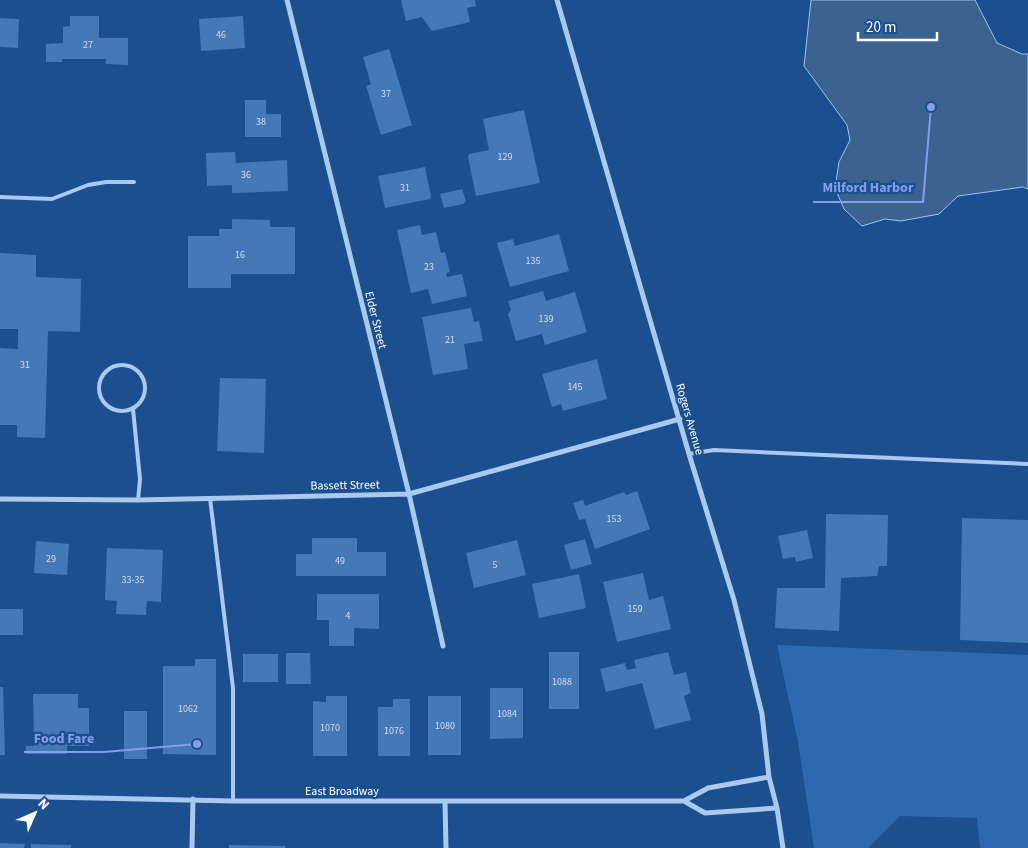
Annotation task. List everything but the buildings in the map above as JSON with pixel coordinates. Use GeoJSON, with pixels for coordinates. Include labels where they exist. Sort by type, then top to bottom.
{"type":"FeatureCollection","features":[{"type":"Feature","properties":{"kind":"street","name":"Elder Street"},"geometry":{"type":"LineString","coordinates":[[287,0],[409,494],[444,646]]}},
{"type":"Feature","properties":{"kind":"street","name":"Rogers Avenue"},"geometry":{"type":"LineString","coordinates":[[557,0],[689,454],[734,600],[762,714],[769,777],[777,808],[783,848]]}},
{"type":"Feature","properties":{"kind":"street","name":"Bassett Street"},"geometry":{"type":"LineString","coordinates":[[0,499],[138,500],[409,494],[680,419]]}},
{"type":"Feature","properties":{"kind":"street","name":"East Broadway"},"geometry":{"type":"LineString","coordinates":[[0,796],[234,801],[684,801],[708,788],[769,777]]}},
{"type":"Feature","properties":{"kind":"street"},"geometry":{"type":"LineString","coordinates":[[192,848],[193,799]]}},
{"type":"Feature","properties":{"kind":"street","name":"East Broadway"},"geometry":{"type":"LineString","coordinates":[[684,801],[705,813],[777,808]]}},
{"type":"Feature","properties":{"kind":"street"},"geometry":{"type":"LineString","coordinates":[[445,802],[446,848]]}},
{"type":"Feature","properties":{"kind":"lane"},"geometry":{"type":"LineString","coordinates":[[0,197],[52,199],[88,185],[106,182],[134,182]]}},
{"type":"Feature","properties":{"kind":"lane"},"geometry":{"type":"LineString","coordinates":[[114,365],[130,365],[137,369],[145,382],[146,390],[139,404],[132,409],[117,411],[104,403],[100,397],[99,382],[107,369],[114,365]]}},
{"type":"Feature","properties":{"kind":"lane"},"geometry":{"type":"LineString","coordinates":[[132,409],[140,479],[138,500]]}},
{"type":"Feature","properties":{"kind":"lane"},"geometry":{"type":"LineString","coordinates":[[689,454],[714,450],[1028,464]]}},
{"type":"Feature","properties":{"kind":"lane"},"geometry":{"type":"LineString","coordinates":[[210,498],[232,688],[234,801]]}},
{"type":"Feature","properties":{"kind":"shaded area"},"geometry":{"type":"Polygon","coordinates":[[[811,0],[975,0],[997,43],[1022,54],[1028,54],[1028,189],[1023,187],[958,196],[939,214],[901,221],[885,219],[862,226],[844,209],[835,188],[839,162],[850,140],[847,125],[804,66],[811,0]]]}},
{"type":"Feature","properties":{"kind":"shaded area"},"geometry":{"type":"Polygon","coordinates":[[[777,645],[1028,655],[1028,848],[980,848],[977,818],[900,816],[868,848],[814,848],[798,742],[777,645]]]}},
{"type":"Feature","properties":{"kind":"place","name":"Milford Harbor"},"geometry":{"type":"Point","coordinates":[931,107]}},
{"type":"Feature","properties":{"kind":"place","name":"Food Fare"},"geometry":{"type":"Point","coordinates":[197,744]}}]}
